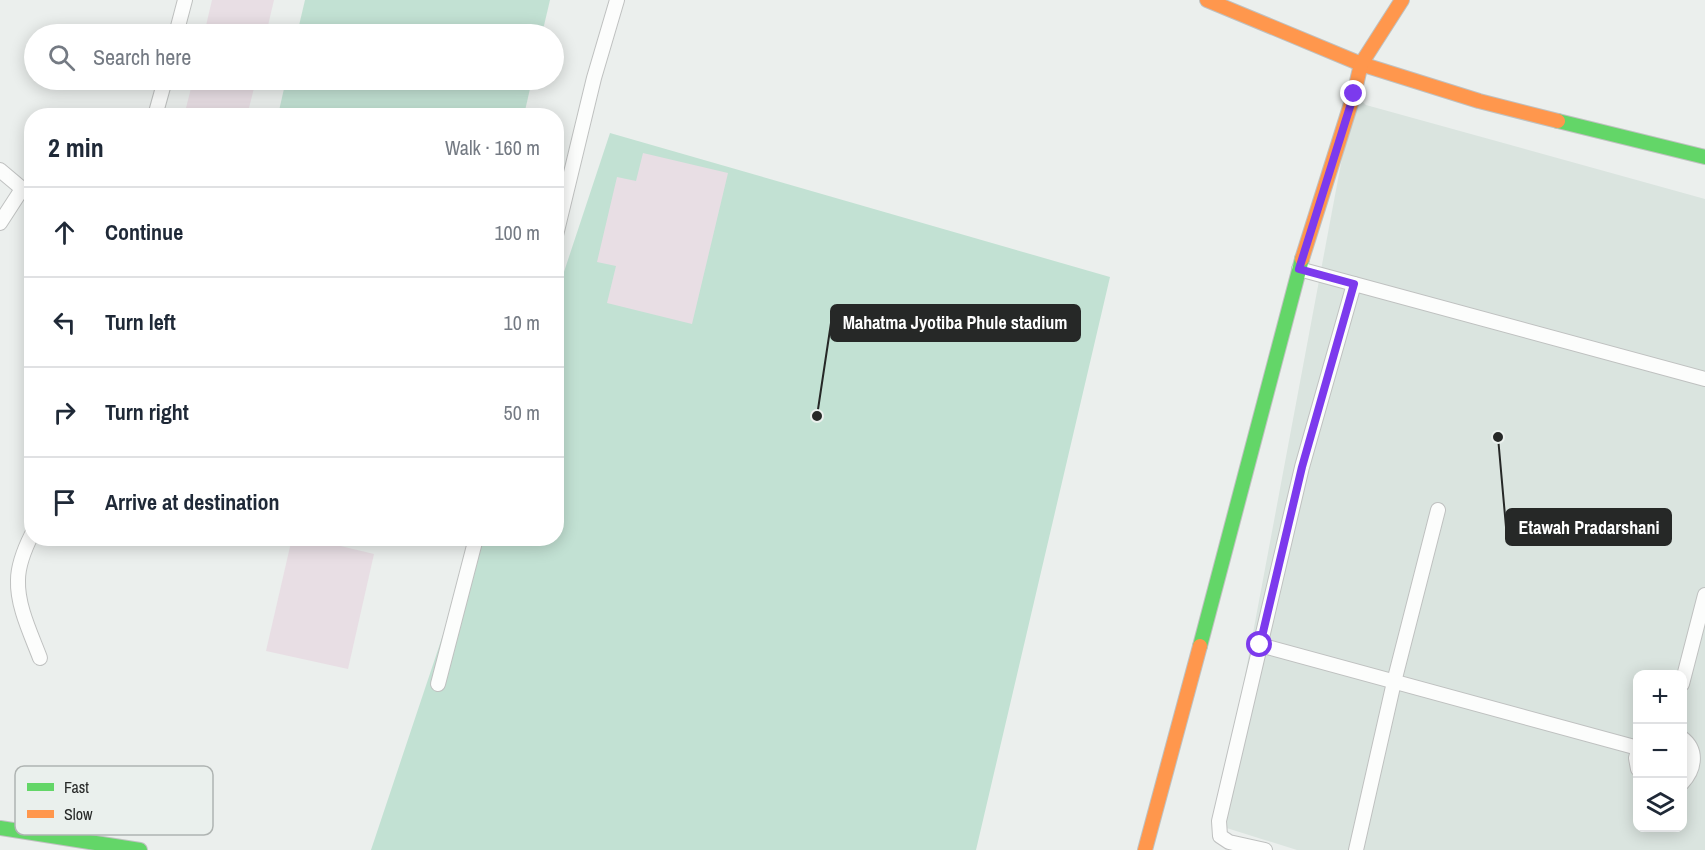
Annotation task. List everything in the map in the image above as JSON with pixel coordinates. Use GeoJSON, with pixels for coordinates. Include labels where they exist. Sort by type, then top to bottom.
{"type":"FeatureCollection","features":[{"type":"Feature","properties":{"kind":"street"},"geometry":{"type":"LineString","coordinates":[[1206,0],[1361,64],[1479,100],[1705,157]]}},
{"type":"Feature","properties":{"kind":"street"},"geometry":{"type":"LineString","coordinates":[[1145,850],[1299,269],[1354,94],[1361,64],[1402,1]]}},
{"type":"Feature","properties":{"kind":"street"},"geometry":{"type":"LineString","coordinates":[[0,828],[15,831]]}},
{"type":"Feature","properties":{"kind":"street"},"geometry":{"type":"LineString","coordinates":[[41,835],[140,850]]}},
{"type":"Feature","properties":{"kind":"lane"},"geometry":{"type":"LineString","coordinates":[[179,24],[185,0]]}},
{"type":"Feature","properties":{"kind":"lane"},"geometry":{"type":"LineString","coordinates":[[564,202],[594,78],[617,0]]}},
{"type":"Feature","properties":{"kind":"lane"},"geometry":{"type":"LineString","coordinates":[[157,108],[162,90]]}},
{"type":"Feature","properties":{"kind":"lane"},"geometry":{"type":"LineString","coordinates":[[0,170],[24,190]]}},
{"type":"Feature","properties":{"kind":"lane"},"geometry":{"type":"LineString","coordinates":[[0,222],[24,196]]}},
{"type":"Feature","properties":{"kind":"lane"},"geometry":{"type":"LineString","coordinates":[[1299,269],[1705,379]]}},
{"type":"Feature","properties":{"kind":"lane"},"geometry":{"type":"LineString","coordinates":[[1265,850],[1229,842],[1220,836],[1219,821],[1302,467],[1354,284]]}},
{"type":"Feature","properties":{"kind":"lane"},"geometry":{"type":"LineString","coordinates":[[1356,850],[1394,682],[1438,510]]}},
{"type":"Feature","properties":{"kind":"lane"},"geometry":{"type":"LineString","coordinates":[[26,546],[18,580],[22,607],[40,658]]}},
{"type":"Feature","properties":{"kind":"lane"},"geometry":{"type":"LineString","coordinates":[[438,684],[474,546]]}},
{"type":"Feature","properties":{"kind":"lane"},"geometry":{"type":"LineString","coordinates":[[1686,670],[1705,595]]}},
{"type":"Feature","properties":{"kind":"lane"},"geometry":{"type":"LineString","coordinates":[[1260,645],[1633,749]]}},
{"type":"Feature","properties":{"kind":"lane"},"geometry":{"type":"LineString","coordinates":[[1687,743],[1692,749],[1694,758],[1687,778]]}},
{"type":"Feature","properties":{"kind":"shaded area"},"geometry":{"type":"Polygon","coordinates":[[[1354,94],[1366,105],[1705,199],[1705,850],[1297,850],[1217,825],[1354,94]]]}},
{"type":"Feature","properties":{"kind":"green space"},"geometry":{"type":"Polygon","coordinates":[[[305,0],[550,0],[544,24],[299,24],[305,0]]]}},
{"type":"Feature","properties":{"kind":"green space"},"geometry":{"type":"Polygon","coordinates":[[[284,90],[530,90],[526,108],[280,108],[284,90]]]}},
{"type":"Feature","properties":{"kind":"green space"},"geometry":{"type":"Polygon","coordinates":[[[610,133],[1110,277],[976,850],[371,850],[473,546],[564,546],[564,272],[610,133]]]}},
{"type":"Feature","properties":{"kind":"building"},"geometry":{"type":"Polygon","coordinates":[[[212,0],[274,0],[268,24],[206,24],[212,0]]]}},
{"type":"Feature","properties":{"kind":"building"},"geometry":{"type":"Polygon","coordinates":[[[190,90],[254,90],[249,108],[186,108],[190,90]]]}},
{"type":"Feature","properties":{"kind":"building"},"geometry":{"type":"Polygon","coordinates":[[[643,153],[728,173],[692,324],[607,303],[616,266],[597,262],[617,177],[636,181],[643,153]]]}},
{"type":"Feature","properties":{"kind":"building"},"geometry":{"type":"Polygon","coordinates":[[[290,546],[340,546],[374,554],[348,669],[266,651],[290,546]]]}},
{"type":"Feature","properties":{"kind":"traffic: fast"},"geometry":{"type":"LineString","coordinates":[[1558,121],[1705,157]]}},
{"type":"Feature","properties":{"kind":"traffic: fast"},"geometry":{"type":"LineString","coordinates":[[1200,646],[1302,259]]}},
{"type":"Feature","properties":{"kind":"traffic: fast"},"geometry":{"type":"LineString","coordinates":[[0,828],[15,830]]}},
{"type":"Feature","properties":{"kind":"traffic: fast"},"geometry":{"type":"LineString","coordinates":[[45,835],[140,850]]}},
{"type":"Feature","properties":{"kind":"traffic: slow"},"geometry":{"type":"LineString","coordinates":[[1207,0],[1361,64],[1479,101],[1558,121]]}},
{"type":"Feature","properties":{"kind":"traffic: slow"},"geometry":{"type":"LineString","coordinates":[[1302,259],[1354,94],[1361,64],[1402,0]]}},
{"type":"Feature","properties":{"kind":"traffic: slow"},"geometry":{"type":"LineString","coordinates":[[1145,850],[1200,646]]}},
{"type":"Feature","properties":{"kind":"place","name":"Mahatma Jyotiba Phule stadium"},"geometry":{"type":"Point","coordinates":[817,416]}},
{"type":"Feature","properties":{"kind":"place","name":"Etawah Pradarshani"},"geometry":{"type":"Point","coordinates":[1498,437]}},
{"type":"Feature","properties":{"kind":"route"},"geometry":{"type":"LineString","coordinates":[[1260,645],[1302,467],[1354,284],[1299,269],[1354,94]]}}]}
